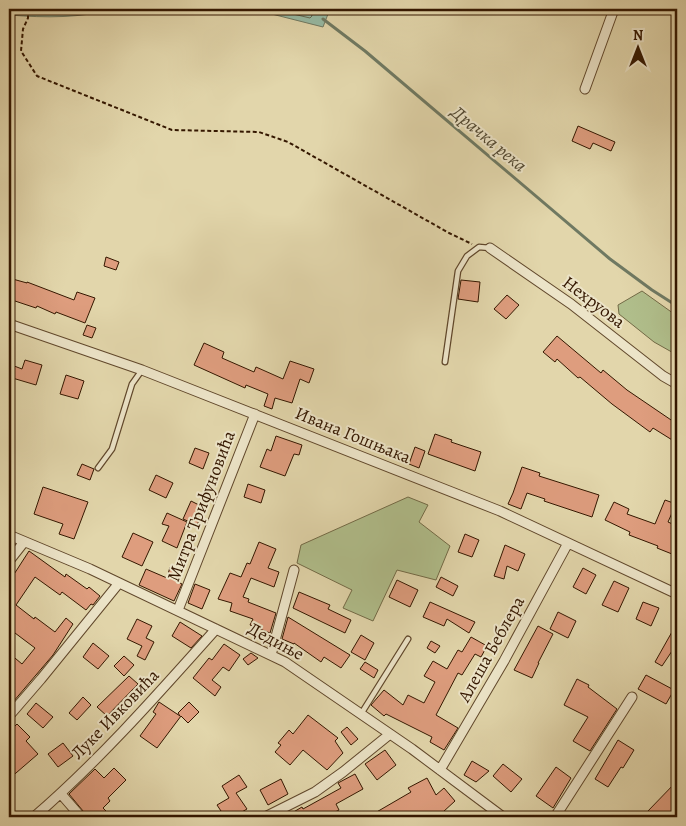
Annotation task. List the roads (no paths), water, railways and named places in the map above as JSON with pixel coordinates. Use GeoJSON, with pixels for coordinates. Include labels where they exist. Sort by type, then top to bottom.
{"type":"FeatureCollection","features":[{"type":"Feature","properties":{"kind":"street"},"geometry":{"type":"LineString","coordinates":[[585,89],[614,9]]}},
{"type":"Feature","properties":{"kind":"street","name":"Нехруова"},"geometry":{"type":"LineString","coordinates":[[490,248],[571,304],[662,376],[677,384]]}},
{"type":"Feature","properties":{"kind":"street","name":"Ивана Гошњака"},"geometry":{"type":"LineString","coordinates":[[9,324],[142,370],[500,511],[677,594]]}},
{"type":"Feature","properties":{"kind":"street","name":"Митра Трифуновића"},"geometry":{"type":"LineString","coordinates":[[178,610],[254,414]]}},
{"type":"Feature","properties":{"kind":"street","name":"Дедиње"},"geometry":{"type":"LineString","coordinates":[[9,536],[119,583],[271,654],[390,734],[504,817]]}},
{"type":"Feature","properties":{"kind":"street"},"geometry":{"type":"LineString","coordinates":[[9,561],[24,542]]}},
{"type":"Feature","properties":{"kind":"street","name":"Алеша Беблера"},"geometry":{"type":"LineString","coordinates":[[440,770],[504,661],[568,543]]}},
{"type":"Feature","properties":{"kind":"street"},"geometry":{"type":"LineString","coordinates":[[271,654],[294,570]]}},
{"type":"Feature","properties":{"kind":"street"},"geometry":{"type":"LineString","coordinates":[[9,716],[119,583]]}},
{"type":"Feature","properties":{"kind":"street","name":"Луке Ивковића"},"geometry":{"type":"LineString","coordinates":[[34,817],[61,794],[148,705],[216,629]]}},
{"type":"Feature","properties":{"kind":"street"},"geometry":{"type":"LineString","coordinates":[[555,817],[632,697]]}},
{"type":"Feature","properties":{"kind":"street"},"geometry":{"type":"LineString","coordinates":[[266,817],[316,792],[390,734]]}},
{"type":"Feature","properties":{"kind":"street"},"geometry":{"type":"LineString","coordinates":[[61,794],[81,817]]}},
{"type":"Feature","properties":{"kind":"lane"},"geometry":{"type":"LineString","coordinates":[[445,362],[455,279],[464,260],[478,248],[490,248]]}},
{"type":"Feature","properties":{"kind":"lane"},"geometry":{"type":"LineString","coordinates":[[98,468],[112,449],[132,384],[142,370]]}},
{"type":"Feature","properties":{"kind":"lane"},"geometry":{"type":"LineString","coordinates":[[361,714],[408,639]]}},
{"type":"Feature","properties":{"kind":"water"},"geometry":{"type":"Polygon","coordinates":[[[9,9],[117,9],[76,16],[37,17],[9,15],[9,9]]]}},
{"type":"Feature","properties":{"kind":"water"},"geometry":{"type":"Polygon","coordinates":[[[242,9],[306,9],[328,14],[323,27],[256,10],[242,9]]]}},
{"type":"Feature","properties":{"kind":"waterway","name":"Драчка река"},"geometry":{"type":"LineString","coordinates":[[323,19],[365,51],[610,259],[677,306]]}}]}
